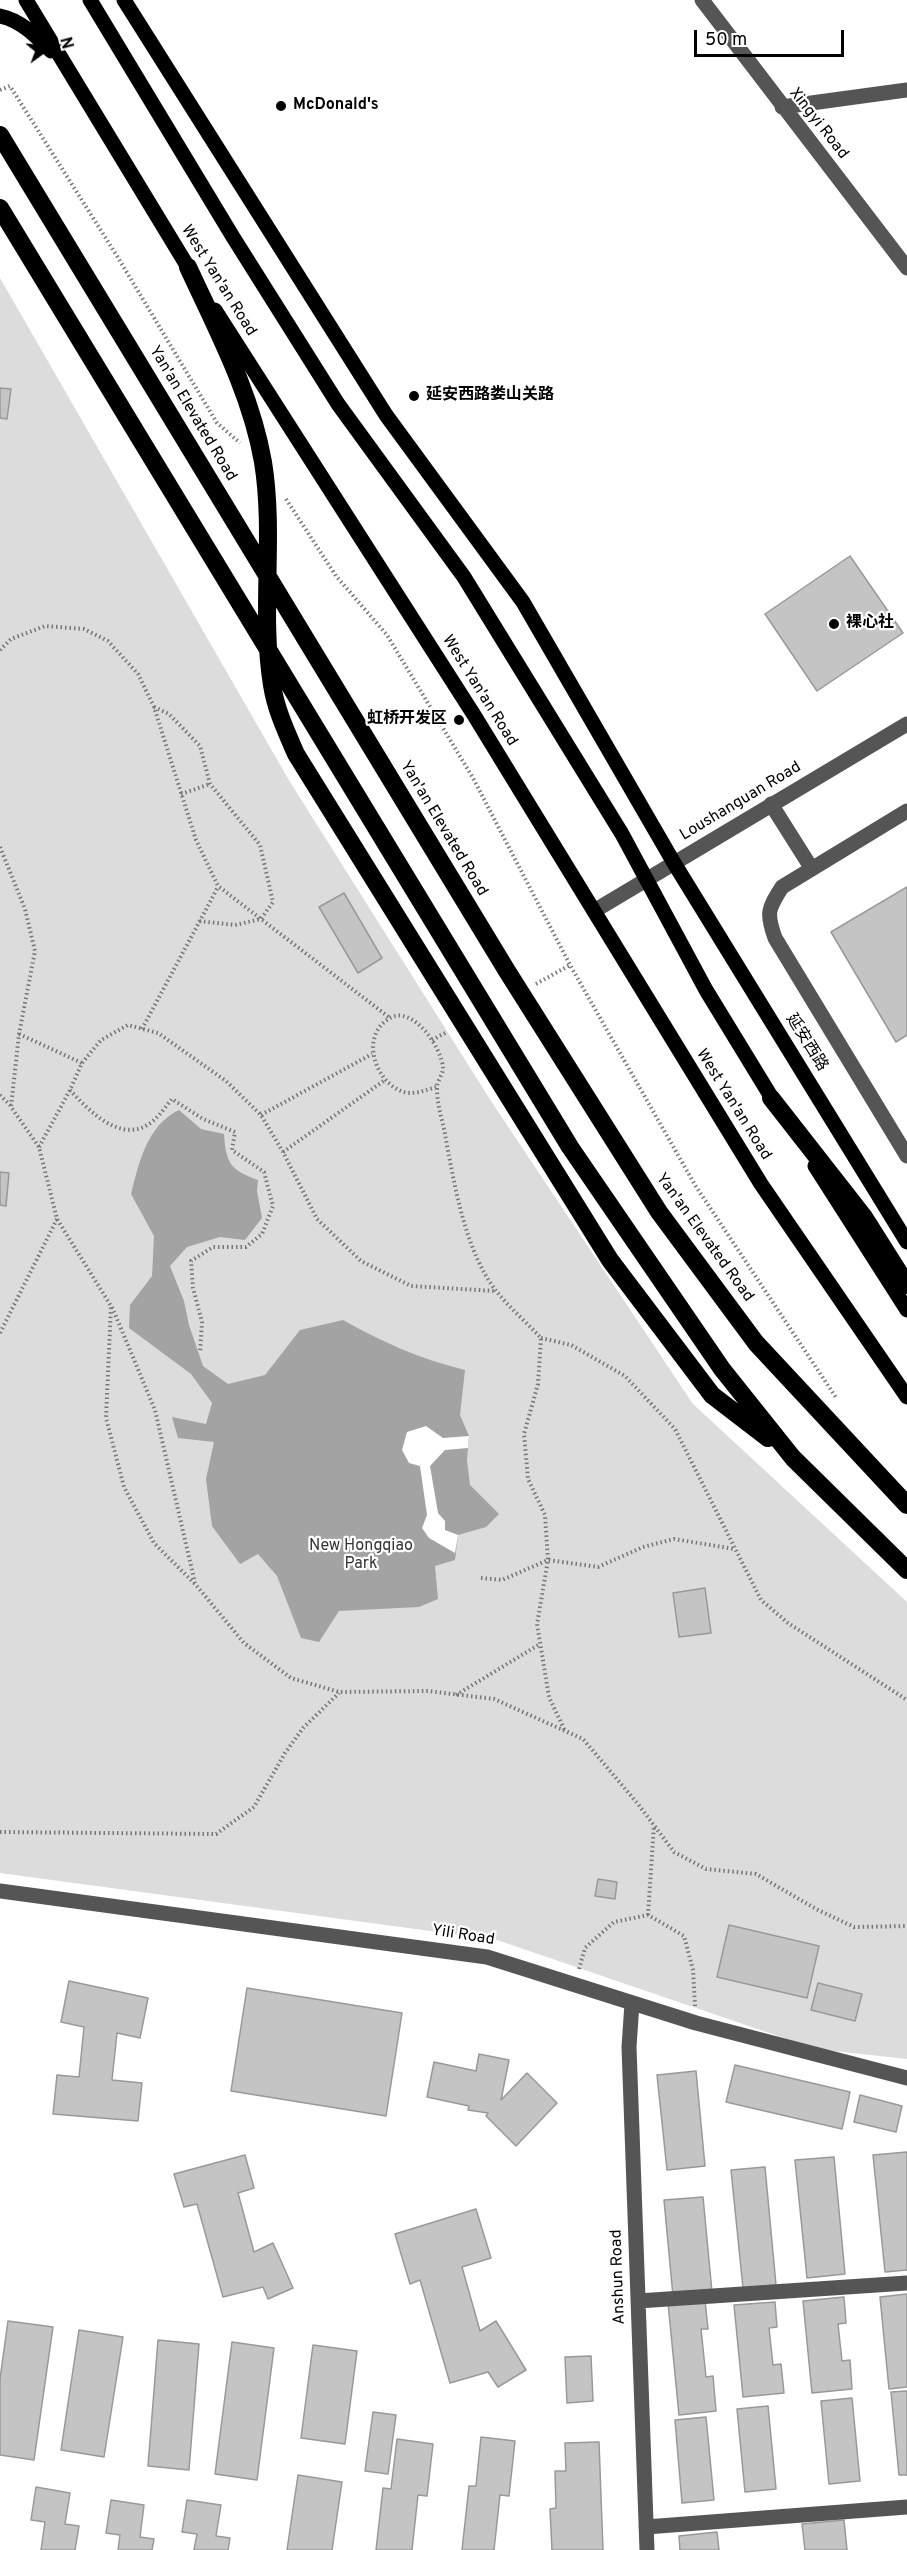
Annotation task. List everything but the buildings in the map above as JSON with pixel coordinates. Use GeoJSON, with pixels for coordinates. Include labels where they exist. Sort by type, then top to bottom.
{"type":"FeatureCollection","features":[{"type":"Feature","properties":{"kind":"highway","name":"Yan'an Elevated Road"},"geometry":{"type":"LineString","coordinates":[[0,135],[494,951],[659,1212],[756,1343],[907,1505]]}},
{"type":"Feature","properties":{"kind":"highway"},"geometry":{"type":"LineString","coordinates":[[0,208],[570,1147],[722,1369],[793,1458]]}},
{"type":"Feature","properties":{"kind":"highway"},"geometry":{"type":"LineString","coordinates":[[188,267],[233,365],[250,412],[262,462],[267,510],[267,637],[272,686],[280,716],[296,754],[610,1260],[712,1395],[793,1458],[907,1570]]}},
{"type":"Feature","properties":{"kind":"highway"},"geometry":{"type":"LineString","coordinates":[[771,1098],[864,1217],[907,1285]]}},
{"type":"Feature","properties":{"kind":"main road","name":"West Yan'an Road"},"geometry":{"type":"LineString","coordinates":[[26,0],[188,267],[474,715],[761,1185],[907,1397]]}},
{"type":"Feature","properties":{"kind":"main road"},"geometry":{"type":"LineString","coordinates":[[90,0],[233,237],[339,404],[464,577],[622,834],[706,990],[771,1098],[907,1310]]}},
{"type":"Feature","properties":{"kind":"main road"},"geometry":{"type":"LineString","coordinates":[[124,0],[386,415],[523,602],[674,862]]}},
{"type":"Feature","properties":{"kind":"main road"},"geometry":{"type":"LineString","coordinates":[[0,16],[7,17],[31,31],[68,68]]}},
{"type":"Feature","properties":{"kind":"main road","name":"延安西路"},"geometry":{"type":"LineString","coordinates":[[674,862],[907,1242]]}},
{"type":"Feature","properties":{"kind":"street","name":"Xingyi Road"},"geometry":{"type":"LineString","coordinates":[[702,0],[907,268]]}},
{"type":"Feature","properties":{"kind":"street"},"geometry":{"type":"LineString","coordinates":[[782,107],[907,90]]}},
{"type":"Feature","properties":{"kind":"street","name":"Loushanguan Road"},"geometry":{"type":"LineString","coordinates":[[594,911],[646,878],[906,726]]}},
{"type":"Feature","properties":{"kind":"street"},"geometry":{"type":"LineString","coordinates":[[771,804],[812,869]]}},
{"type":"Feature","properties":{"kind":"street"},"geometry":{"type":"LineString","coordinates":[[907,812],[782,887],[772,902],[768,919],[774,938],[907,1156]]}},
{"type":"Feature","properties":{"kind":"street","name":"Yili Road"},"geometry":{"type":"LineString","coordinates":[[0,1890],[487,1957],[696,2023],[907,2078]]}},
{"type":"Feature","properties":{"kind":"street","name":"Anshun Road"},"geometry":{"type":"LineString","coordinates":[[632,2003],[629,2047],[647,2550]]}},
{"type":"Feature","properties":{"kind":"street"},"geometry":{"type":"LineString","coordinates":[[638,2301],[907,2283]]}},
{"type":"Feature","properties":{"kind":"street"},"geometry":{"type":"LineString","coordinates":[[646,2527],[907,2507]]}},
{"type":"Feature","properties":{"kind":"path"},"geometry":{"type":"LineString","coordinates":[[0,90],[10,86],[117,256],[217,423],[262,462]]}},
{"type":"Feature","properties":{"kind":"path"},"geometry":{"type":"LineString","coordinates":[[281,490],[336,576],[387,635],[473,778],[570,965],[695,1185],[840,1405]]}},
{"type":"Feature","properties":{"kind":"path"},"geometry":{"type":"LineString","coordinates":[[0,650],[11,639],[45,626],[84,629],[108,641],[138,674],[153,707],[196,840],[218,886],[390,1018]]}},
{"type":"Feature","properties":{"kind":"path"},"geometry":{"type":"LineString","coordinates":[[153,707],[169,714],[200,746],[210,784],[260,845],[273,902],[261,919],[236,925],[198,921]]}},
{"type":"Feature","properties":{"kind":"path"},"geometry":{"type":"LineString","coordinates":[[181,794],[210,784]]}},
{"type":"Feature","properties":{"kind":"path"},"geometry":{"type":"LineString","coordinates":[[0,847],[25,909],[35,951],[19,1034],[11,1107]]}},
{"type":"Feature","properties":{"kind":"path"},"geometry":{"type":"LineString","coordinates":[[142,1029],[218,886]]}},
{"type":"Feature","properties":{"kind":"path"},"geometry":{"type":"LineString","coordinates":[[436,1087],[418,1093],[402,1092],[385,1080],[372,1054],[376,1032],[390,1018],[403,1016],[419,1024],[432,1040],[443,1068],[436,1087],[454,1184],[471,1246],[496,1291],[541,1338],[571,1345],[625,1376],[675,1429],[761,1600],[779,1616],[907,1700]]}},
{"type":"Feature","properties":{"kind":"path"},"geometry":{"type":"LineString","coordinates":[[39,1147],[82,1063],[102,1040],[128,1025],[158,1033],[226,1080],[261,1114],[284,1152],[317,1219],[361,1261],[411,1286],[496,1291]]}},
{"type":"Feature","properties":{"kind":"path"},"geometry":{"type":"LineString","coordinates":[[19,1034],[82,1063]]}},
{"type":"Feature","properties":{"kind":"path"},"geometry":{"type":"LineString","coordinates":[[261,1114],[372,1054]]}},
{"type":"Feature","properties":{"kind":"path"},"geometry":{"type":"LineString","coordinates":[[284,1152],[385,1080]]}},
{"type":"Feature","properties":{"kind":"path"},"geometry":{"type":"LineString","coordinates":[[70,1090],[94,1116],[117,1128],[138,1130],[153,1120],[172,1099],[203,1119],[235,1132],[232,1150],[264,1172],[273,1206],[262,1234],[246,1247],[213,1247],[191,1261],[193,1288],[202,1322],[200,1353]]}},
{"type":"Feature","properties":{"kind":"path"},"geometry":{"type":"LineString","coordinates":[[0,1095],[39,1147],[57,1219],[111,1306],[155,1410],[196,1585]]}},
{"type":"Feature","properties":{"kind":"path"},"geometry":{"type":"LineString","coordinates":[[0,1334],[57,1219]]}},
{"type":"Feature","properties":{"kind":"path"},"geometry":{"type":"LineString","coordinates":[[111,1306],[106,1418],[124,1487],[154,1544],[196,1585],[244,1643],[291,1678],[339,1692],[428,1691],[494,1699],[583,1739],[654,1824],[674,1852],[706,1869],[756,1874],[816,1909],[854,1926],[907,1926]]}},
{"type":"Feature","properties":{"kind":"path"},"geometry":{"type":"LineString","coordinates":[[541,1338],[538,1384],[524,1434],[528,1479],[545,1515],[548,1560],[537,1624],[549,1697],[565,1731]]}},
{"type":"Feature","properties":{"kind":"path"},"geometry":{"type":"LineString","coordinates":[[482,1578],[502,1580],[548,1560],[598,1567],[643,1547],[674,1539],[735,1549]]}},
{"type":"Feature","properties":{"kind":"path"},"geometry":{"type":"LineString","coordinates":[[456,1695],[540,1644]]}},
{"type":"Feature","properties":{"kind":"path"},"geometry":{"type":"LineString","coordinates":[[0,1832],[216,1834],[254,1807],[285,1753],[303,1728],[339,1692]]}},
{"type":"Feature","properties":{"kind":"path"},"geometry":{"type":"LineString","coordinates":[[648,1916],[654,1824]]}},
{"type":"Feature","properties":{"kind":"path"},"geometry":{"type":"LineString","coordinates":[[574,1984],[585,1948],[614,1922],[648,1916],[684,1936],[693,1970],[696,2023]]}},
{"type":"Feature","properties":{"kind":"green space","name":"New Hongqiao Park"},"geometry":{"type":"Polygon","coordinates":[[[0,278],[290,782],[491,1101],[693,1404],[907,1602],[907,2059],[816,2049],[497,1940],[0,1873],[0,278]]]}},
{"type":"Feature","properties":{"kind":"shaded area"},"geometry":{"type":"Polygon","coordinates":[[[179,1110],[201,1129],[224,1134],[226,1152],[231,1164],[241,1173],[258,1180],[257,1191],[262,1218],[245,1240],[220,1237],[187,1247],[170,1266],[184,1301],[189,1325],[203,1366],[228,1384],[265,1375],[300,1330],[343,1320],[402,1349],[432,1361],[465,1370],[460,1415],[469,1436],[467,1460],[470,1485],[499,1514],[486,1527],[458,1535],[455,1560],[435,1566],[438,1599],[419,1607],[339,1611],[319,1642],[301,1638],[277,1576],[258,1554],[240,1564],[212,1526],[206,1479],[214,1442],[178,1438],[172,1417],[206,1424],[212,1403],[191,1374],[129,1328],[130,1305],[152,1276],[154,1236],[131,1194],[141,1158],[152,1135],[159,1125],[179,1110]]]}},
{"type":"Feature","properties":{"kind":"pier"},"geometry":{"type":"Polygon","coordinates":[[[426,1426],[443,1438],[469,1436],[468,1448],[445,1450],[430,1466],[438,1513],[445,1521],[445,1530],[458,1535],[455,1553],[429,1538],[422,1528],[427,1515],[420,1466],[409,1463],[402,1450],[407,1432],[426,1426]]]}},
{"type":"Feature","properties":{"kind":"place","name":"McDonald's"},"geometry":{"type":"Point","coordinates":[281,106]}},
{"type":"Feature","properties":{"kind":"place","name":"延安西路娄山关路"},"geometry":{"type":"Point","coordinates":[414,396]}},
{"type":"Feature","properties":{"kind":"place","name":"裸心社"},"geometry":{"type":"Point","coordinates":[834,624]}},
{"type":"Feature","properties":{"kind":"place","name":"虹桥开发区"},"geometry":{"type":"Point","coordinates":[459,720]}}]}
